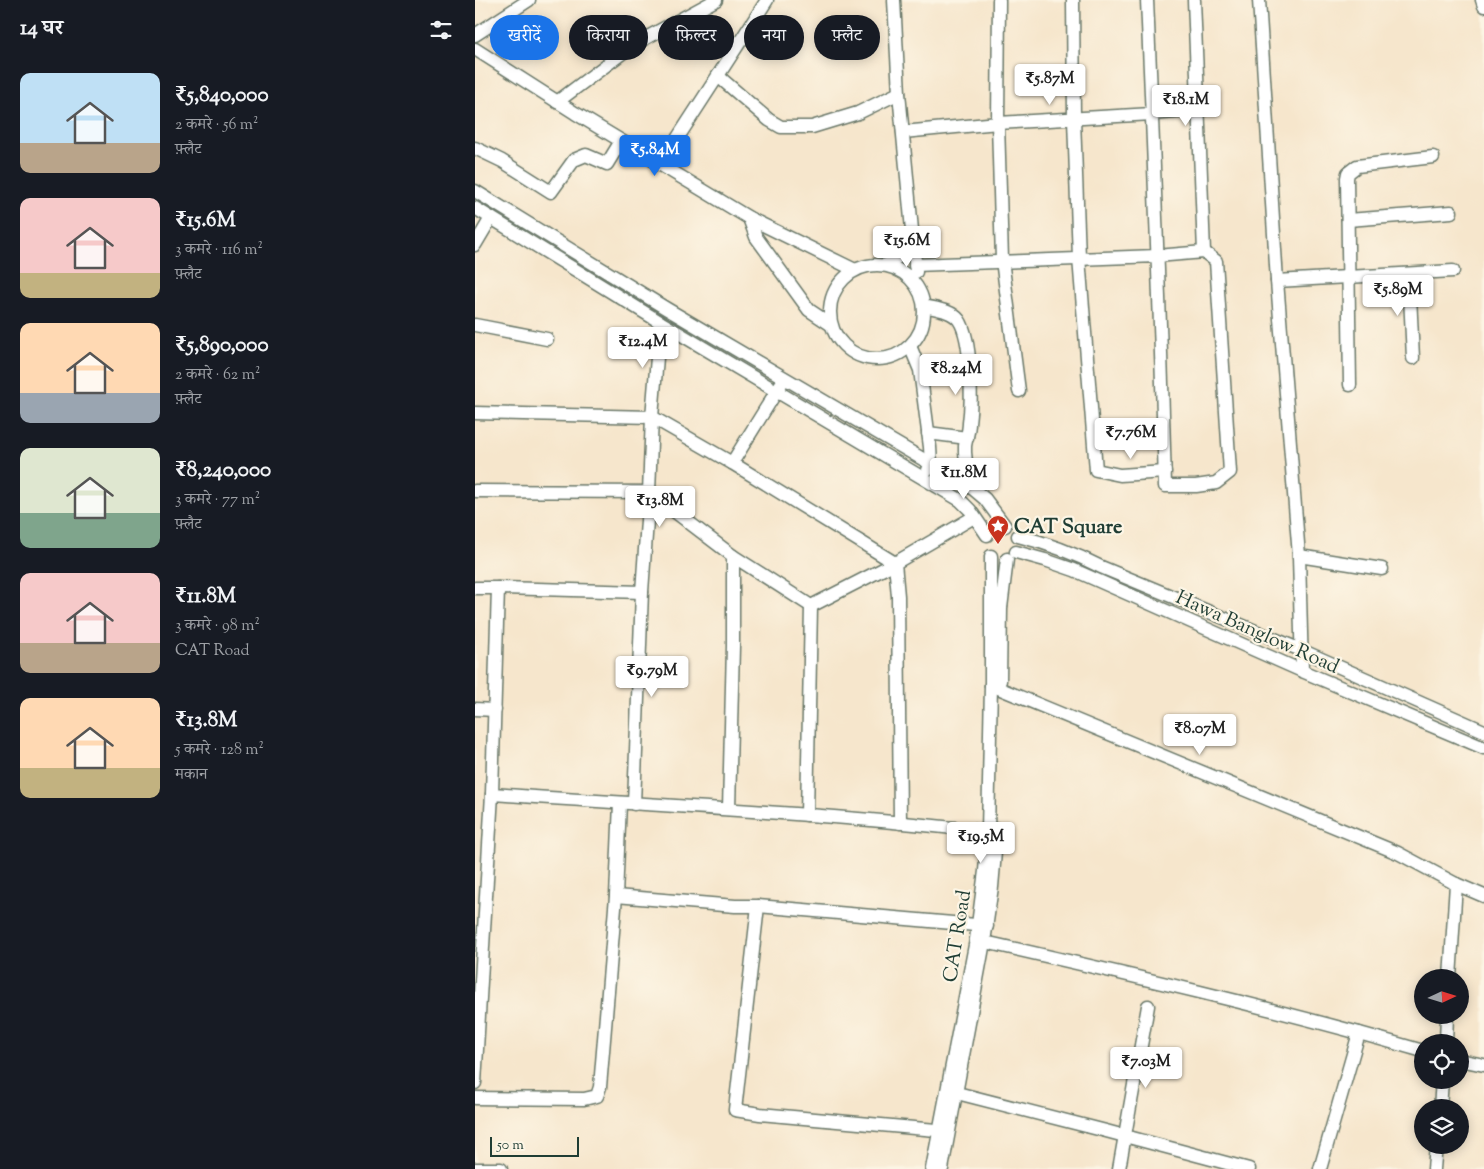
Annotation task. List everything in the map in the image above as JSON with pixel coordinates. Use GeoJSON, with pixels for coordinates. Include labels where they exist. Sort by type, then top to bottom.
{"type":"FeatureCollection","features":[{"type":"Feature","properties":{"kind":"street"},"geometry":{"type":"LineString","coordinates":[[475,35],[529,0]]}},
{"type":"Feature","properties":{"kind":"street"},"geometry":{"type":"LineString","coordinates":[[557,102],[633,45],[716,0]]}},
{"type":"Feature","properties":{"kind":"street"},"geometry":{"type":"LineString","coordinates":[[660,165],[767,0]]}},
{"type":"Feature","properties":{"kind":"street"},"geometry":{"type":"LineString","coordinates":[[894,0],[899,93],[913,247],[917,286],[924,306],[924,321],[919,334],[910,346],[899,355],[885,359],[871,360],[857,356],[845,348],[836,337],[831,324],[829,308],[833,292],[842,279],[855,270],[870,264],[886,265],[901,271],[917,286]]}},
{"type":"Feature","properties":{"kind":"street"},"geometry":{"type":"LineString","coordinates":[[999,0],[998,123],[1002,260],[1019,391]]}},
{"type":"Feature","properties":{"kind":"street"},"geometry":{"type":"LineString","coordinates":[[1073,0],[1073,118],[1079,258],[1096,470],[1120,474],[1165,472]]}},
{"type":"Feature","properties":{"kind":"street"},"geometry":{"type":"LineString","coordinates":[[915,265],[1002,260],[1157,256],[1204,252],[1216,261],[1230,472],[1215,482],[1196,486],[1165,486],[1165,472],[1157,256],[1152,114],[1147,0]]}},
{"type":"Feature","properties":{"kind":"street"},"geometry":{"type":"LineString","coordinates":[[1194,0],[1204,252]]}},
{"type":"Feature","properties":{"kind":"street"},"geometry":{"type":"LineString","coordinates":[[1259,0],[1277,280],[1299,556],[1302,671]]}},
{"type":"Feature","properties":{"kind":"street"},"geometry":{"type":"LineString","coordinates":[[1481,0],[1484,6]]}},
{"type":"Feature","properties":{"kind":"street"},"geometry":{"type":"LineString","coordinates":[[475,49],[557,102],[749,218],[855,270]]}},
{"type":"Feature","properties":{"kind":"street"},"geometry":{"type":"LineString","coordinates":[[718,76],[769,120],[781,126],[812,127],[858,113],[899,93]]}},
{"type":"Feature","properties":{"kind":"street"},"geometry":{"type":"LineString","coordinates":[[903,132],[998,123],[1199,110]]}},
{"type":"Feature","properties":{"kind":"street"},"geometry":{"type":"LineString","coordinates":[[475,148],[502,161],[551,192],[575,160],[586,155],[607,164],[621,141]]}},
{"type":"Feature","properties":{"kind":"street"},"geometry":{"type":"LineString","coordinates":[[1350,385],[1348,172],[1357,166],[1433,157]]}},
{"type":"Feature","properties":{"kind":"street"},"geometry":{"type":"LineString","coordinates":[[475,191],[667,309],[972,488],[985,499],[1005,526]]}},
{"type":"Feature","properties":{"kind":"street"},"geometry":{"type":"LineString","coordinates":[[475,208],[660,322],[960,500],[987,536]]}},
{"type":"Feature","properties":{"kind":"street"},"geometry":{"type":"LineString","coordinates":[[1349,220],[1451,212]]}},
{"type":"Feature","properties":{"kind":"street"},"geometry":{"type":"LineString","coordinates":[[475,244],[491,218]]}},
{"type":"Feature","properties":{"kind":"street"},"geometry":{"type":"LineString","coordinates":[[749,218],[756,237],[809,310],[831,324]]}},
{"type":"Feature","properties":{"kind":"street"},"geometry":{"type":"LineString","coordinates":[[886,265],[913,247]]}},
{"type":"Feature","properties":{"kind":"street"},"geometry":{"type":"LineString","coordinates":[[1277,280],[1409,275],[1453,271]]}},
{"type":"Feature","properties":{"kind":"street"},"geometry":{"type":"LineString","coordinates":[[1409,275],[1413,358]]}},
{"type":"Feature","properties":{"kind":"street"},"geometry":{"type":"LineString","coordinates":[[924,306],[949,312],[959,320],[965,337],[970,372],[970,422],[966,464],[972,488]]}},
{"type":"Feature","properties":{"kind":"street"},"geometry":{"type":"LineString","coordinates":[[634,804],[642,592],[652,417],[660,322]]}},
{"type":"Feature","properties":{"kind":"street"},"geometry":{"type":"LineString","coordinates":[[475,325],[547,339]]}},
{"type":"Feature","properties":{"kind":"street"},"geometry":{"type":"LineString","coordinates":[[910,346],[920,370],[928,433],[931,465],[924,478]]}},
{"type":"Feature","properties":{"kind":"street"},"geometry":{"type":"LineString","coordinates":[[731,463],[784,378]]}},
{"type":"Feature","properties":{"kind":"street"},"geometry":{"type":"LineString","coordinates":[[475,413],[652,417],[895,563]]}},
{"type":"Feature","properties":{"kind":"street"},"geometry":{"type":"LineString","coordinates":[[928,433],[967,438]]}},
{"type":"Feature","properties":{"kind":"street"},"geometry":{"type":"LineString","coordinates":[[475,491],[649,492],[733,556],[811,606]]}},
{"type":"Feature","properties":{"kind":"street"},"geometry":{"type":"LineString","coordinates":[[811,606],[895,563],[974,517]]}},
{"type":"Feature","properties":{"kind":"street"},"geometry":{"type":"LineString","coordinates":[[1005,526],[1011,528],[1018,536],[1018,547],[1011,556],[996,559],[991,556],[985,546],[987,536],[995,528],[1005,526]]}},
{"type":"Feature","properties":{"kind":"street","name":"Hawa Banglow Road"},"geometry":{"type":"LineString","coordinates":[[1018,536],[1081,556],[1101,567],[1301,650],[1484,731]]}},
{"type":"Feature","properties":{"kind":"street"},"geometry":{"type":"LineString","coordinates":[[729,809],[733,556]]}},
{"type":"Feature","properties":{"kind":"street","name":"CAT Road"},"geometry":{"type":"LineString","coordinates":[[991,556],[996,686]]}},
{"type":"Feature","properties":{"kind":"street","name":"Hawa Banglow Road"},"geometry":{"type":"LineString","coordinates":[[1011,556],[1045,560],[1095,579],[1302,671],[1484,748]]}},
{"type":"Feature","properties":{"kind":"street","name":"CAT Road"},"geometry":{"type":"LineString","coordinates":[[932,1169],[957,1094],[982,926],[992,833],[996,686],[1001,608],[1011,556]]}},
{"type":"Feature","properties":{"kind":"street"},"geometry":{"type":"LineString","coordinates":[[1299,556],[1382,569]]}},
{"type":"Feature","properties":{"kind":"street"},"geometry":{"type":"LineString","coordinates":[[895,563],[898,596],[900,823]]}},
{"type":"Feature","properties":{"kind":"street"},"geometry":{"type":"LineString","coordinates":[[1095,579],[1101,567]]}},
{"type":"Feature","properties":{"kind":"street"},"geometry":{"type":"LineString","coordinates":[[475,588],[642,592]]}},
{"type":"Feature","properties":{"kind":"street"},"geometry":{"type":"LineString","coordinates":[[475,1083],[480,890],[492,794],[498,588]]}},
{"type":"Feature","properties":{"kind":"street"},"geometry":{"type":"LineString","coordinates":[[807,815],[811,606]]}},
{"type":"Feature","properties":{"kind":"street"},"geometry":{"type":"LineString","coordinates":[[996,686],[1398,853],[1456,884],[1484,896]]}},
{"type":"Feature","properties":{"kind":"street"},"geometry":{"type":"LineString","coordinates":[[475,709],[495,710]]}},
{"type":"Feature","properties":{"kind":"street"},"geometry":{"type":"LineString","coordinates":[[492,794],[807,815],[992,833]]}},
{"type":"Feature","properties":{"kind":"street"},"geometry":{"type":"LineString","coordinates":[[475,1098],[584,1099],[597,1096],[601,1087],[617,896],[621,803]]}},
{"type":"Feature","properties":{"kind":"street"},"geometry":{"type":"LineString","coordinates":[[1451,969],[1456,884]]}},
{"type":"Feature","properties":{"kind":"street"},"geometry":{"type":"LineString","coordinates":[[617,896],[735,906],[758,906],[982,926]]}},
{"type":"Feature","properties":{"kind":"street"},"geometry":{"type":"LineString","coordinates":[[758,906],[735,1110],[759,1114],[944,1131]]}},
{"type":"Feature","properties":{"kind":"street"},"geometry":{"type":"LineString","coordinates":[[980,941],[1205,993],[1414,1048]]}},
{"type":"Feature","properties":{"kind":"street","name":"CAT Road"},"geometry":{"type":"LineString","coordinates":[[941,1169],[944,1131],[980,941]]}},
{"type":"Feature","properties":{"kind":"street"},"geometry":{"type":"LineString","coordinates":[[1119,1169],[1148,1006]]}},
{"type":"Feature","properties":{"kind":"street"},"geometry":{"type":"LineString","coordinates":[[1321,1169],[1359,1033]]}},
{"type":"Feature","properties":{"kind":"street"},"geometry":{"type":"LineString","coordinates":[[1469,1062],[1484,1065]]}},
{"type":"Feature","properties":{"kind":"street"},"geometry":{"type":"LineString","coordinates":[[957,1094],[1124,1135],[1249,1169]]}},
{"type":"Feature","properties":{"kind":"street"},"geometry":{"type":"LineString","coordinates":[[1434,1169],[1435,1154]]}},
{"type":"Feature","properties":{"kind":"street"},"geometry":{"type":"LineString","coordinates":[[475,1169],[501,1169]]}},
{"type":"Feature","properties":{"kind":"place","name":"CAT Square"},"geometry":{"type":"Point","coordinates":[998,545]}}]}
